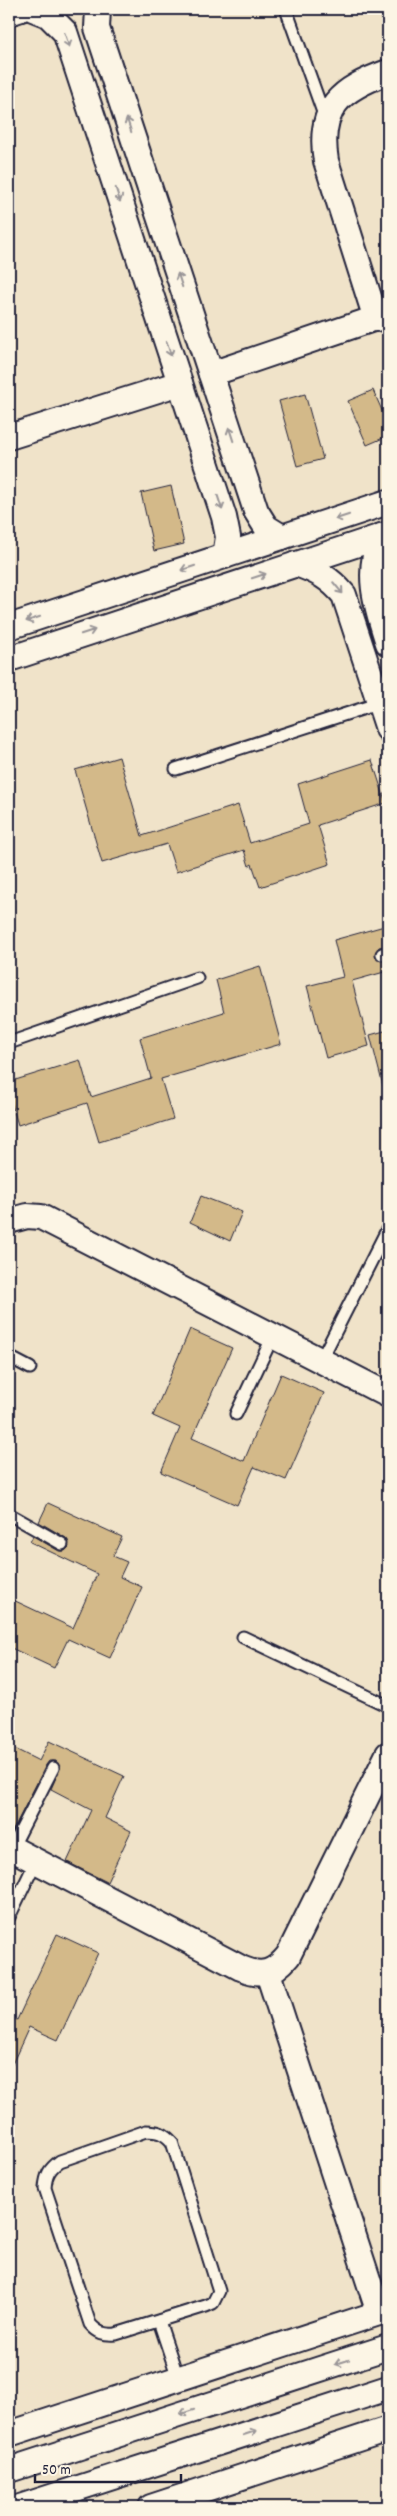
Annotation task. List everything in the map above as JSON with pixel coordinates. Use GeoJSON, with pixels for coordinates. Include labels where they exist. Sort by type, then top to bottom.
{"type":"FeatureCollection","features":[{"type":"Feature","properties":{"kind":"street"},"geometry":{"type":"LineString","coordinates":[[9,13],[21,9]]}},
{"type":"Feature","properties":{"kind":"street"},"geometry":{"type":"LineString","coordinates":[[33,9],[48,15],[64,32],[227,527],[225,556]]}},
{"type":"Feature","properties":{"kind":"street"},"geometry":{"type":"LineString","coordinates":[[98,9],[97,28],[256,511],[266,527],[282,537]]}},
{"type":"Feature","properties":{"kind":"street"},"geometry":{"type":"LineString","coordinates":[[211,374],[382,316],[326,161],[323,141],[326,120],[336,102],[351,87],[388,72]]}},
{"type":"Feature","properties":{"kind":"street"},"geometry":{"type":"LineString","coordinates":[[9,437],[180,383]]}},
{"type":"Feature","properties":{"kind":"street"},"geometry":{"type":"LineString","coordinates":[[9,627],[388,502]]}},
{"type":"Feature","properties":{"kind":"street"},"geometry":{"type":"LineString","coordinates":[[9,659],[384,535]]}},
{"type":"Feature","properties":{"kind":"street"},"geometry":{"type":"LineString","coordinates":[[384,535],[374,551],[371,570],[372,588],[388,642]]}},
{"type":"Feature","properties":{"kind":"street"},"geometry":{"type":"LineString","coordinates":[[296,564],[318,571],[333,581],[344,595],[388,728]]}},
{"type":"Feature","properties":{"kind":"street"},"geometry":{"type":"LineString","coordinates":[[365,656],[388,647]]}},
{"type":"Feature","properties":{"kind":"street"},"geometry":{"type":"LineString","coordinates":[[10,1215],[41,1217],[388,1395]]}},
{"type":"Feature","properties":{"kind":"street"},"geometry":{"type":"LineString","coordinates":[[10,1847],[241,1968],[254,1974],[268,1973],[279,1968],[288,1956],[388,1754]]}},
{"type":"Feature","properties":{"kind":"street"},"geometry":{"type":"LineString","coordinates":[[9,2434],[383,2312],[268,1973]]}},
{"type":"Feature","properties":{"kind":"street"},"geometry":{"type":"LineString","coordinates":[[355,2321],[366,2354]]}},
{"type":"Feature","properties":{"kind":"street"},"geometry":{"type":"LineString","coordinates":[[9,2470],[388,2347]]}},
{"type":"Feature","properties":{"kind":"street"},"geometry":{"type":"LineString","coordinates":[[20,2507],[388,2388]]}},
{"type":"Feature","properties":{"kind":"street"},"geometry":{"type":"LineString","coordinates":[[151,2507],[388,2429]]}},
{"type":"Feature","properties":{"kind":"lane"},"geometry":{"type":"LineString","coordinates":[[286,9],[326,120]]}},
{"type":"Feature","properties":{"kind":"lane"},"geometry":{"type":"LineString","coordinates":[[176,769],[380,703]]}},
{"type":"Feature","properties":{"kind":"lane"},"geometry":{"type":"LineString","coordinates":[[9,1043],[197,978]]}},
{"type":"Feature","properties":{"kind":"lane"},"geometry":{"type":"LineString","coordinates":[[321,1360],[388,1228]]}},
{"type":"Feature","properties":{"kind":"lane"},"geometry":{"type":"LineString","coordinates":[[236,1414],[274,1336]]}},
{"type":"Feature","properties":{"kind":"lane"},"geometry":{"type":"LineString","coordinates":[[9,1357],[30,1368]]}},
{"type":"Feature","properties":{"kind":"lane"},"geometry":{"type":"LineString","coordinates":[[9,1514],[62,1544]]}},
{"type":"Feature","properties":{"kind":"lane"},"geometry":{"type":"LineString","coordinates":[[243,1637],[388,1706]]}},
{"type":"Feature","properties":{"kind":"lane"},"geometry":{"type":"LineString","coordinates":[[10,1847],[53,1768]]}},
{"type":"Feature","properties":{"kind":"lane"},"geometry":{"type":"LineString","coordinates":[[9,1917],[36,1861]]}},
{"type":"Feature","properties":{"kind":"lane"},"geometry":{"type":"LineString","coordinates":[[146,2131],[156,2131],[165,2135],[172,2142],[219,2291],[212,2303],[159,2321],[106,2335],[97,2332],[90,2324],[45,2188],[48,2172],[60,2161],[146,2131]]}},
{"type":"Feature","properties":{"kind":"lane"},"geometry":{"type":"LineString","coordinates":[[159,2321],[178,2378]]}},
{"type":"Feature","properties":{"kind":"building"},"geometry":{"type":"Polygon","coordinates":[[[373,390],[388,424],[388,436],[367,445],[348,401],[373,390]]]}},
{"type":"Feature","properties":{"kind":"building"},"geometry":{"type":"Polygon","coordinates":[[[305,394],[323,459],[297,466],[279,401],[305,394]]]}},
{"type":"Feature","properties":{"kind":"building"},"geometry":{"type":"Polygon","coordinates":[[[171,486],[184,544],[154,551],[141,493],[171,486]]]}},
{"type":"Feature","properties":{"kind":"building"},"geometry":{"type":"Polygon","coordinates":[[[119,757],[142,836],[238,805],[250,843],[309,824],[298,784],[372,760],[386,803],[318,825],[330,864],[260,887],[252,864],[249,866],[244,850],[176,872],[167,844],[102,863],[75,770],[119,757]]]}},
{"type":"Feature","properties":{"kind":"building"},"geometry":{"type":"Polygon","coordinates":[[[388,925],[388,945],[379,947],[375,953],[377,960],[388,960],[388,971],[352,981],[369,1046],[326,1058],[307,986],[343,977],[334,940],[388,925]]]}},
{"type":"Feature","properties":{"kind":"building"},"geometry":{"type":"Polygon","coordinates":[[[260,966],[281,1044],[161,1079],[173,1119],[99,1142],[87,1103],[18,1125],[9,1095],[9,1082],[80,1060],[91,1097],[151,1078],[140,1038],[224,1012],[216,980],[260,966]]]}},
{"type":"Feature","properties":{"kind":"building"},"geometry":{"type":"Polygon","coordinates":[[[388,1030],[388,1085],[383,1086],[370,1035],[388,1030]]]}},
{"type":"Feature","properties":{"kind":"building"},"geometry":{"type":"Polygon","coordinates":[[[201,1196],[242,1212],[230,1241],[190,1222],[201,1196]]]}},
{"type":"Feature","properties":{"kind":"building"},"geometry":{"type":"Polygon","coordinates":[[[190,1329],[232,1348],[192,1438],[244,1461],[281,1374],[324,1393],[286,1480],[254,1467],[237,1505],[161,1472],[180,1428],[153,1416],[190,1329]]]}},
{"type":"Feature","properties":{"kind":"building"},"geometry":{"type":"Polygon","coordinates":[[[48,1503],[122,1537],[113,1556],[127,1562],[120,1577],[142,1587],[110,1658],[68,1639],[54,1668],[9,1647],[9,1598],[73,1628],[97,1574],[30,1542],[33,1536],[59,1551],[65,1551],[69,1547],[66,1538],[39,1522],[48,1503]]]}},
{"type":"Feature","properties":{"kind":"building"},"geometry":{"type":"Polygon","coordinates":[[[49,1741],[124,1776],[105,1818],[131,1831],[107,1882],[67,1862],[91,1810],[51,1789],[60,1768],[56,1761],[49,1761],[46,1765],[11,1834],[9,1833],[9,1746],[39,1761],[49,1741]]]}},
{"type":"Feature","properties":{"kind":"building"},"geometry":{"type":"Polygon","coordinates":[[[57,1934],[98,1953],[58,2040],[29,2027],[9,2071],[9,2016],[17,2020],[57,1934]]]}}]}
